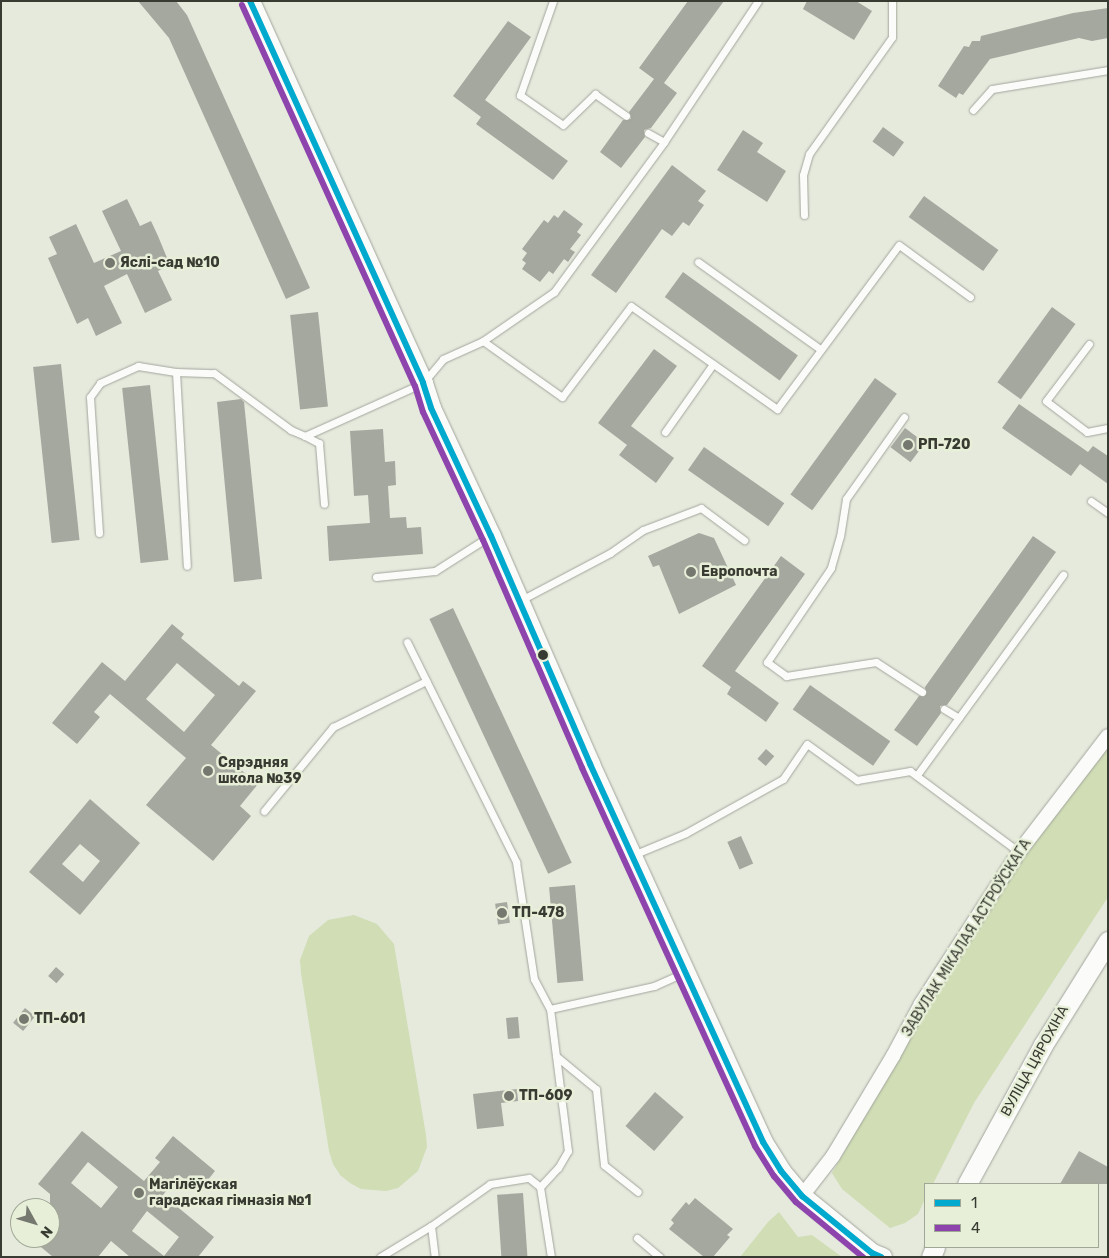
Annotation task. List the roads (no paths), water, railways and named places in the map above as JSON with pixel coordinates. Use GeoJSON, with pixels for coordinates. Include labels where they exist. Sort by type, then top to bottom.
{"type":"FeatureCollection","features":[{"type":"Feature","properties":{"kind":"main road"},"geometry":{"type":"LineString","coordinates":[[250,1],[423,384],[431,408],[491,536],[590,764],[763,1142],[781,1171],[802,1196],[872,1253],[882,1257]]}},
{"type":"Feature","properties":{"kind":"main road","name":"ВУЛІЦА ЦЯРОХІНА"},"geometry":{"type":"LineString","coordinates":[[968,1183],[1043,1045],[1108,941]]}},
{"type":"Feature","properties":{"kind":"street","name":"ЗАВУЛАК МІКАЛАЯ АСТРОЎСКАГА"},"geometry":{"type":"LineString","coordinates":[[802,1196],[833,1156],[893,1056],[921,1004],[1019,852],[1108,736]]}},
{"type":"Feature","properties":{"kind":"lane"},"geometry":{"type":"LineString","coordinates":[[553,1],[520,95],[563,126],[595,94],[626,116]]}},
{"type":"Feature","properties":{"kind":"lane"},"geometry":{"type":"LineString","coordinates":[[305,436],[423,384],[443,359],[483,341],[554,292],[664,142],[758,1]]}},
{"type":"Feature","properties":{"kind":"lane"},"geometry":{"type":"LineString","coordinates":[[804,215],[803,175],[809,154],[892,37],[892,1]]}},
{"type":"Feature","properties":{"kind":"lane"},"geometry":{"type":"LineString","coordinates":[[973,110],[992,89],[1108,70]]}},
{"type":"Feature","properties":{"kind":"lane"},"geometry":{"type":"LineString","coordinates":[[648,132],[664,142]]}},
{"type":"Feature","properties":{"kind":"lane"},"geometry":{"type":"LineString","coordinates":[[483,341],[562,397],[631,306],[777,409],[820,349],[899,246],[970,296]]}},
{"type":"Feature","properties":{"kind":"lane"},"geometry":{"type":"LineString","coordinates":[[698,262],[820,349]]}},
{"type":"Feature","properties":{"kind":"lane"},"geometry":{"type":"LineString","coordinates":[[1088,344],[1046,401],[1087,432],[1108,428]]}},
{"type":"Feature","properties":{"kind":"lane"},"geometry":{"type":"LineString","coordinates":[[665,432],[713,364]]}},
{"type":"Feature","properties":{"kind":"lane"},"geometry":{"type":"LineString","coordinates":[[99,533],[90,397],[100,384],[138,366],[176,372],[214,373],[291,430],[319,443],[324,504]]}},
{"type":"Feature","properties":{"kind":"lane"},"geometry":{"type":"LineString","coordinates":[[176,372],[187,566]]}},
{"type":"Feature","properties":{"kind":"lane"},"geometry":{"type":"LineString","coordinates":[[904,417],[846,499],[840,536],[831,568],[766,662],[786,676],[876,662],[922,692]]}},
{"type":"Feature","properties":{"kind":"lane"},"geometry":{"type":"LineString","coordinates":[[1091,500],[1108,512]]}},
{"type":"Feature","properties":{"kind":"lane"},"geometry":{"type":"LineString","coordinates":[[518,601],[610,553],[643,530],[701,508],[744,540]]}},
{"type":"Feature","properties":{"kind":"lane"},"geometry":{"type":"LineString","coordinates":[[376,577],[435,571],[491,536]]}},
{"type":"Feature","properties":{"kind":"lane"},"geometry":{"type":"LineString","coordinates":[[917,775],[1063,575]]}},
{"type":"Feature","properties":{"kind":"lane"},"geometry":{"type":"LineString","coordinates":[[407,642],[516,862],[534,979],[550,1009],[568,1151],[558,1168],[540,1187]]}},
{"type":"Feature","properties":{"kind":"lane"},"geometry":{"type":"LineString","coordinates":[[264,812],[333,727],[426,681]]}},
{"type":"Feature","properties":{"kind":"lane"},"geometry":{"type":"LineString","coordinates":[[944,709],[959,718]]}},
{"type":"Feature","properties":{"kind":"lane"},"geometry":{"type":"LineString","coordinates":[[633,855],[686,833],[783,778],[806,744],[857,780],[910,771],[1019,852]]}},
{"type":"Feature","properties":{"kind":"lane"},"geometry":{"type":"LineString","coordinates":[[550,1009],[654,986],[685,972]]}},
{"type":"Feature","properties":{"kind":"lane"},"geometry":{"type":"LineString","coordinates":[[556,1056],[596,1089],[604,1165],[638,1192]]}},
{"type":"Feature","properties":{"kind":"lane"},"geometry":{"type":"LineString","coordinates":[[380,1257],[431,1226],[490,1184],[529,1178],[540,1187],[551,1257]]}},
{"type":"Feature","properties":{"kind":"lane"},"geometry":{"type":"LineString","coordinates":[[431,1226],[435,1257]]}},
{"type":"Feature","properties":{"kind":"lane"},"geometry":{"type":"LineString","coordinates":[[637,1238],[660,1257]]}},
{"type":"Feature","properties":{"kind":"place","name":"Яслі-сад №10"},"geometry":{"type":"Point","coordinates":[110,263]}},
{"type":"Feature","properties":{"kind":"place","name":"РП-720"},"geometry":{"type":"Point","coordinates":[908,445]}},
{"type":"Feature","properties":{"kind":"place","name":"Европочта"},"geometry":{"type":"Point","coordinates":[691,572]}},
{"type":"Feature","properties":{"kind":"place","name":"Сярэдняя школа №39"},"geometry":{"type":"Point","coordinates":[208,771]}},
{"type":"Feature","properties":{"kind":"place","name":"ТП-478"},"geometry":{"type":"Point","coordinates":[502,913]}},
{"type":"Feature","properties":{"kind":"place","name":"ТП-601"},"geometry":{"type":"Point","coordinates":[24,1019]}},
{"type":"Feature","properties":{"kind":"place","name":"ТП-609"},"geometry":{"type":"Point","coordinates":[509,1096]}},
{"type":"Feature","properties":{"kind":"place","name":"Магілёўская гарадская гімназія №1"},"geometry":{"type":"Point","coordinates":[139,1193]}}]}
